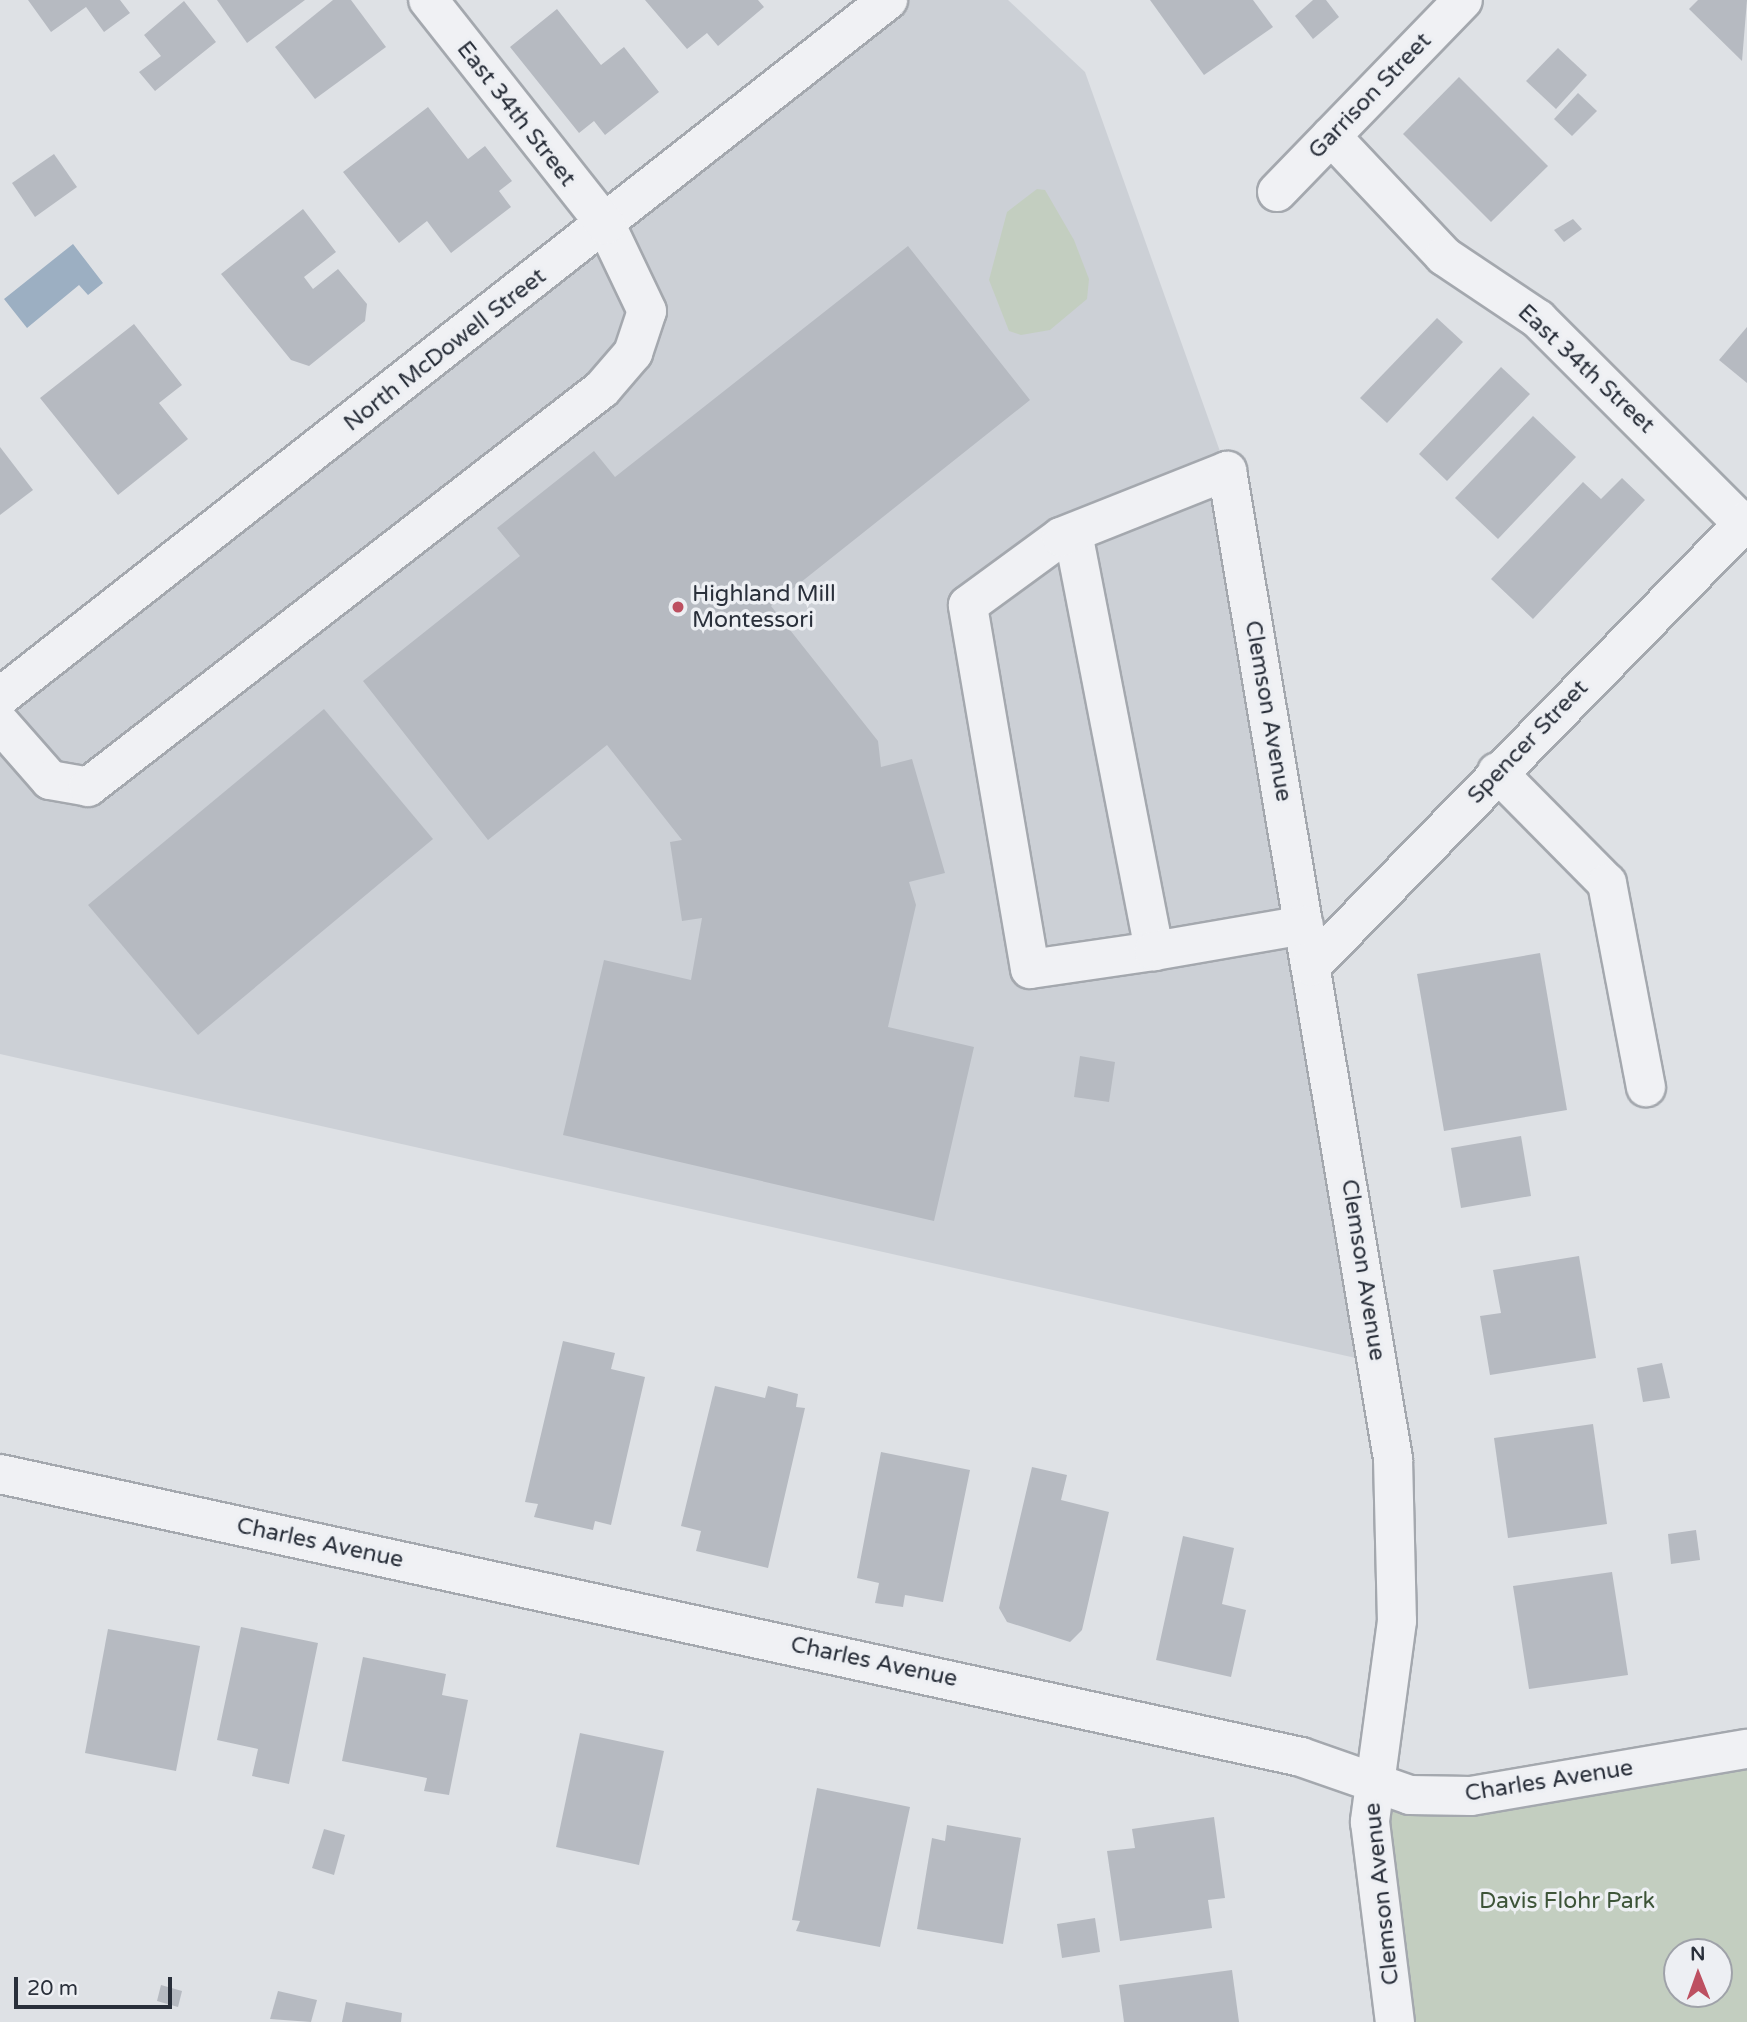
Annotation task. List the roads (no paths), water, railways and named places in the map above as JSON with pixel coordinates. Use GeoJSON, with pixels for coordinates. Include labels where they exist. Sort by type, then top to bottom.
{"type":"FeatureCollection","features":[{"type":"Feature","properties":{"kind":"street","name":"East 34th Street"},"geometry":{"type":"LineString","coordinates":[[0,723],[50,780],[88,787],[602,389],[633,354],[648,311],[606,225],[428,0]]}},
{"type":"Feature","properties":{"kind":"street","name":"North McDowell Street"},"geometry":{"type":"LineString","coordinates":[[0,697],[606,225],[888,0]]}},
{"type":"Feature","properties":{"kind":"street","name":"Garrison Street"},"geometry":{"type":"LineString","coordinates":[[1277,192],[1463,0]]}},
{"type":"Feature","properties":{"kind":"street","name":"East 34th Street"},"geometry":{"type":"LineString","coordinates":[[1331,136],[1444,256],[1538,318],[1745,522]]}},
{"type":"Feature","properties":{"kind":"street","name":"Clemson Avenue"},"geometry":{"type":"LineString","coordinates":[[1073,533],[1227,471],[1311,966],[1398,1513],[1397,1620],[1372,1786],[1370,1822],[1395,2022]]}},
{"type":"Feature","properties":{"kind":"street","name":"Spencer Street"},"geometry":{"type":"LineString","coordinates":[[1311,966],[1497,772],[1745,522]]}},
{"type":"Feature","properties":{"kind":"street"},"geometry":{"type":"LineString","coordinates":[[1154,951],[1073,533],[968,605],[1030,969],[1154,951],[1304,925]]}},
{"type":"Feature","properties":{"kind":"street"},"geometry":{"type":"LineString","coordinates":[[1497,772],[1607,883],[1646,1087]]}},
{"type":"Feature","properties":{"kind":"street","name":"Charles Avenue"},"geometry":{"type":"LineString","coordinates":[[0,1474],[1301,1757],[1372,1786],[1410,1795],[1471,1796],[1747,1749]]}},
{"type":"Feature","properties":{"kind":"water"},"geometry":{"type":"Polygon","coordinates":[[[73,244],[103,283],[88,295],[79,285],[27,328],[4,299],[73,244]]]}},
{"type":"Feature","properties":{"kind":"place","name":"Highland Mill Montessori"},"geometry":{"type":"Point","coordinates":[678,607]}},
{"type":"Feature","properties":{"kind":"park label","name":"Davis Flohr Park"},"geometry":{"type":"Point","coordinates":[1567,1901]}}]}
